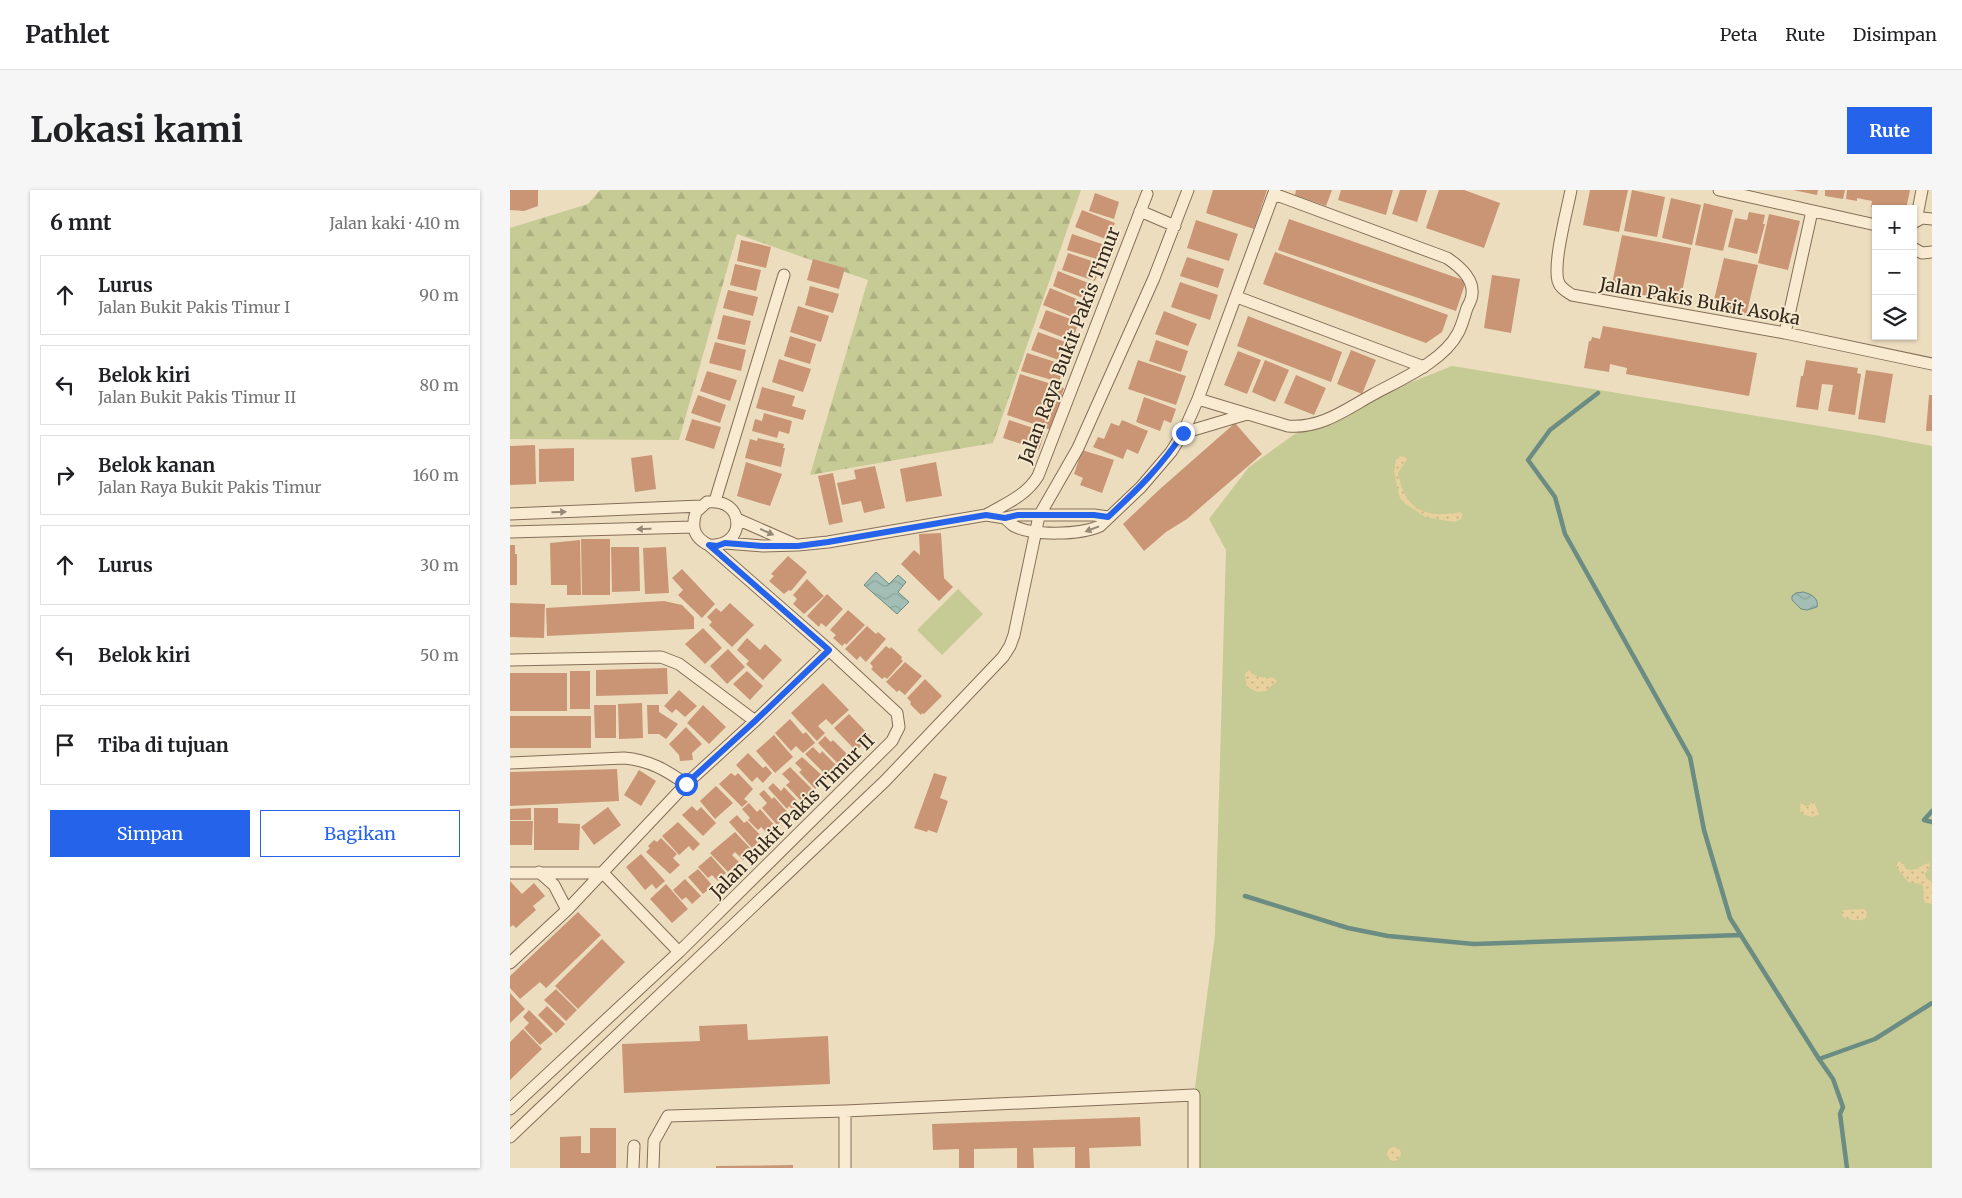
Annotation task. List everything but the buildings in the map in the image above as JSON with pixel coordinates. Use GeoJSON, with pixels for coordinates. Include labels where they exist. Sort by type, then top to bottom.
{"type":"FeatureCollection","features":[{"type":"Feature","properties":{"kind":"street"},"geometry":{"type":"LineString","coordinates":[[510,1137],[885,781],[1003,657],[1010,646],[1014,634],[1039,516],[1078,448],[1175,226],[1188,190]]}},
{"type":"Feature","properties":{"kind":"street","name":"Jalan Pakis Bukit Asoka"},"geometry":{"type":"LineString","coordinates":[[1571,190],[1557,267],[1558,281],[1563,289],[1572,295],[1785,333],[1932,364]]}},
{"type":"Feature","properties":{"kind":"street"},"geometry":{"type":"LineString","coordinates":[[1719,190],[1872,224]]}},
{"type":"Feature","properties":{"kind":"street"},"geometry":{"type":"LineString","coordinates":[[1773,202],[1775,190]]}},
{"type":"Feature","properties":{"kind":"street"},"geometry":{"type":"LineString","coordinates":[[1917,210],[1922,190]]}},
{"type":"Feature","properties":{"kind":"street"},"geometry":{"type":"LineString","coordinates":[[1198,399],[1288,426],[1312,426],[1424,366],[1446,349],[1457,334],[1472,295],[1469,280],[1464,272],[1458,265],[1447,258],[1275,192]]}},
{"type":"Feature","properties":{"kind":"street","name":"Jalan Raya Bukit Pakis Timur"},"geometry":{"type":"LineString","coordinates":[[1005,518],[1014,526],[1036,531],[1072,533],[1084,532],[1100,526],[1141,487],[1171,452],[1183,433],[1198,399],[1275,192]]}},
{"type":"Feature","properties":{"kind":"street","name":"Jalan Raya Bukit Pakis Timur"},"geometry":{"type":"LineString","coordinates":[[986,515],[1023,494],[1038,476],[1147,194]]}},
{"type":"Feature","properties":{"kind":"street"},"geometry":{"type":"LineString","coordinates":[[1140,211],[1175,226]]}},
{"type":"Feature","properties":{"kind":"street"},"geometry":{"type":"LineString","coordinates":[[1785,333],[1812,211]]}},
{"type":"Feature","properties":{"kind":"street"},"geometry":{"type":"LineString","coordinates":[[1917,220],[1922,218],[1932,219]]}},
{"type":"Feature","properties":{"kind":"street"},"geometry":{"type":"LineString","coordinates":[[1917,250],[1922,253],[1932,252]]}},
{"type":"Feature","properties":{"kind":"street"},"geometry":{"type":"LineString","coordinates":[[715,501],[784,275]]}},
{"type":"Feature","properties":{"kind":"street"},"geometry":{"type":"LineString","coordinates":[[1237,297],[1424,366]]}},
{"type":"Feature","properties":{"kind":"street"},"geometry":{"type":"LineString","coordinates":[[1183,433],[1247,414]]}},
{"type":"Feature","properties":{"kind":"street"},"geometry":{"type":"LineString","coordinates":[[707,502],[722,502],[734,512],[737,519],[735,533],[725,543],[717,546],[709,545],[699,538],[693,528],[696,512],[701,506],[707,502]]}},
{"type":"Feature","properties":{"kind":"street"},"geometry":{"type":"LineString","coordinates":[[510,514],[701,506]]}},
{"type":"Feature","properties":{"kind":"street","name":"Jalan Raya Bukit Pakis Timur"},"geometry":{"type":"LineString","coordinates":[[725,543],[798,546],[986,515],[1005,518],[1018,515],[1094,515],[1108,517]]}},
{"type":"Feature","properties":{"kind":"street"},"geometry":{"type":"LineString","coordinates":[[737,519],[798,546]]}},
{"type":"Feature","properties":{"kind":"street"},"geometry":{"type":"LineString","coordinates":[[510,532],[693,528]]}},
{"type":"Feature","properties":{"kind":"street","name":"Jalan Bukit Pakis Timur II"},"geometry":{"type":"LineString","coordinates":[[510,1109],[679,952],[892,741],[899,727],[898,713],[709,545]]}},
{"type":"Feature","properties":{"kind":"street"},"geometry":{"type":"LineString","coordinates":[[510,963],[567,910],[686,784],[829,650]]}},
{"type":"Feature","properties":{"kind":"street"},"geometry":{"type":"LineString","coordinates":[[510,660],[661,656],[679,664],[755,721]]}},
{"type":"Feature","properties":{"kind":"street"},"geometry":{"type":"LineString","coordinates":[[510,763],[636,759],[665,770],[686,784]]}},
{"type":"Feature","properties":{"kind":"street"},"geometry":{"type":"LineString","coordinates":[[539,872],[554,885],[567,910]]}},
{"type":"Feature","properties":{"kind":"street"},"geometry":{"type":"LineString","coordinates":[[510,873],[603,873],[679,952]]}},
{"type":"Feature","properties":{"kind":"street"},"geometry":{"type":"LineString","coordinates":[[653,1168],[654,1141],[668,1116],[845,1111],[1194,1094],[1194,1168]]}},
{"type":"Feature","properties":{"kind":"street"},"geometry":{"type":"LineString","coordinates":[[845,1111],[845,1168]]}},
{"type":"Feature","properties":{"kind":"street"},"geometry":{"type":"LineString","coordinates":[[633,1168],[634,1146]]}},
{"type":"Feature","properties":{"kind":"green space"},"geometry":{"type":"Polygon","coordinates":[[[600,190],[1081,190],[993,443],[810,475],[868,280],[737,234],[679,440],[510,439],[510,228],[588,204],[600,190]]]}},
{"type":"Feature","properties":{"kind":"green space"},"geometry":{"type":"Polygon","coordinates":[[[1452,366],[1932,446],[1932,1168],[1194,1168],[1194,1095],[1215,935],[1226,550],[1209,519],[1249,467],[1310,423],[1452,366]]]}},
{"type":"Feature","properties":{"kind":"green space"},"geometry":{"type":"Polygon","coordinates":[[[958,589],[983,614],[942,655],[917,630],[958,589]]]}},
{"type":"Feature","properties":{"kind":"sand"},"geometry":{"type":"Polygon","coordinates":[[[1400,456],[1408,458],[1398,473],[1403,491],[1412,504],[1418,509],[1434,514],[1460,512],[1463,515],[1461,519],[1454,522],[1425,517],[1403,502],[1399,496],[1394,471],[1396,460],[1400,456]]]}},
{"type":"Feature","properties":{"kind":"sand"},"geometry":{"type":"Polygon","coordinates":[[[1249,670],[1258,676],[1274,678],[1277,681],[1266,691],[1258,692],[1247,687],[1245,674],[1249,670]]]}},
{"type":"Feature","properties":{"kind":"sand"},"geometry":{"type":"Polygon","coordinates":[[[1801,801],[1805,806],[1809,806],[1811,802],[1814,802],[1819,814],[1812,817],[1801,813],[1801,801]]]}},
{"type":"Feature","properties":{"kind":"sand"},"geometry":{"type":"Polygon","coordinates":[[[1902,861],[1906,869],[1910,870],[1929,863],[1930,866],[1925,874],[1926,878],[1932,882],[1932,904],[1924,902],[1923,886],[1908,882],[1896,867],[1898,862],[1902,861]]]}},
{"type":"Feature","properties":{"kind":"sand"},"geometry":{"type":"Polygon","coordinates":[[[1864,909],[1867,912],[1866,918],[1860,920],[1843,917],[1841,912],[1844,910],[1864,909]]]}},
{"type":"Feature","properties":{"kind":"sand"},"geometry":{"type":"Polygon","coordinates":[[[1391,1147],[1397,1147],[1401,1154],[1397,1161],[1391,1161],[1387,1157],[1387,1151],[1391,1147]]]}},
{"type":"Feature","properties":{"kind":"water"},"geometry":{"type":"Polygon","coordinates":[[[876,572],[889,584],[898,575],[906,582],[898,592],[909,602],[897,614],[864,585],[876,572]]]}},
{"type":"Feature","properties":{"kind":"water"},"geometry":{"type":"Polygon","coordinates":[[[1803,592],[1814,597],[1817,601],[1817,607],[1807,610],[1801,609],[1792,600],[1792,596],[1796,593],[1803,592]]]}},
{"type":"Feature","properties":{"kind":"waterway"},"geometry":{"type":"LineString","coordinates":[[1598,393],[1550,430],[1528,460],[1555,497],[1565,534],[1690,757],[1704,830],[1730,918],[1833,1079],[1843,1107],[1840,1114],[1847,1168]]}},
{"type":"Feature","properties":{"kind":"waterway"},"geometry":{"type":"LineString","coordinates":[[1932,811],[1924,820],[1932,822]]}},
{"type":"Feature","properties":{"kind":"waterway"},"geometry":{"type":"LineString","coordinates":[[1245,896],[1348,928],[1388,936],[1474,944],[1741,935]]}},
{"type":"Feature","properties":{"kind":"waterway"},"geometry":{"type":"LineString","coordinates":[[1819,1059],[1875,1039],[1932,1003]]}},
{"type":"Feature","properties":{"kind":"route"},"geometry":{"type":"LineString","coordinates":[[686,784],[829,650],[709,545],[717,546],[725,543],[798,546],[986,515],[1005,518],[1018,515],[1094,515],[1108,517],[1141,487],[1171,452],[1183,433]]}}]}
